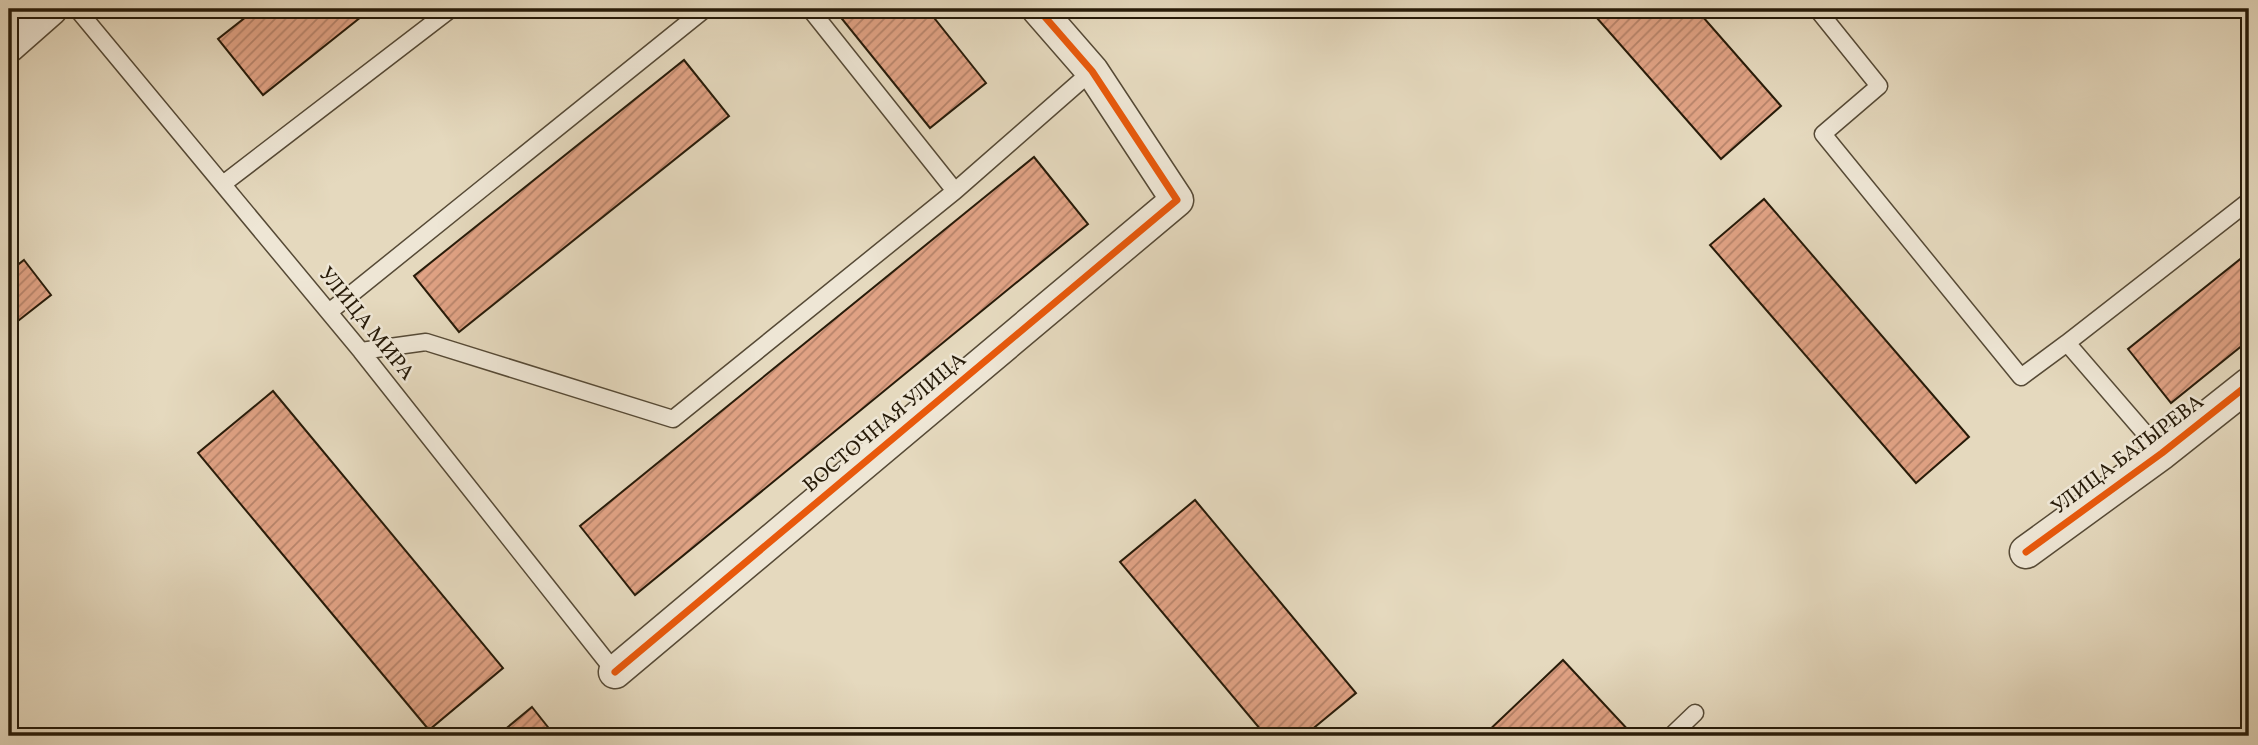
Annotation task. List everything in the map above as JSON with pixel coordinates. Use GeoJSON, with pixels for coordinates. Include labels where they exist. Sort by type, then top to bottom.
{"type":"FeatureCollection","features":[{"type":"Feature","properties":{"kind":"street"},"geometry":{"type":"LineString","coordinates":[[9,46],[51,9]]}},
{"type":"Feature","properties":{"kind":"street"},"geometry":{"type":"LineString","coordinates":[[1038,9],[1092,71]]}},
{"type":"Feature","properties":{"kind":"street","name":"ВОСТОЧНАЯ УЛИЦА"},"geometry":{"type":"LineString","coordinates":[[615,672],[1177,200],[1092,71]]}},
{"type":"Feature","properties":{"kind":"street","name":"УЛИЦА БАТЫРЕВА"},"geometry":{"type":"LineString","coordinates":[[2026,552],[2162,453],[2249,384]]}},
{"type":"Feature","properties":{"kind":"lane","name":"УЛИЦА МИРА"},"geometry":{"type":"LineString","coordinates":[[77,9],[361,351],[615,672]]}},
{"type":"Feature","properties":{"kind":"lane"},"geometry":{"type":"LineString","coordinates":[[223,184],[451,9]]}},
{"type":"Feature","properties":{"kind":"lane"},"geometry":{"type":"LineString","coordinates":[[329,312],[705,9]]}},
{"type":"Feature","properties":{"kind":"lane"},"geometry":{"type":"LineString","coordinates":[[810,9],[955,191]]}},
{"type":"Feature","properties":{"kind":"lane"},"geometry":{"type":"LineString","coordinates":[[1817,9],[1879,86],[1822,134],[2021,377],[2249,201]]}},
{"type":"Feature","properties":{"kind":"lane"},"geometry":{"type":"LineString","coordinates":[[361,351],[426,342],[673,419],[955,191],[1092,71]]}},
{"type":"Feature","properties":{"kind":"lane"},"geometry":{"type":"LineString","coordinates":[[2067,343],[2162,453]]}},
{"type":"Feature","properties":{"kind":"lane"},"geometry":{"type":"LineString","coordinates":[[1671,736],[1695,713]]}},
{"type":"Feature","properties":{"kind":"building"},"geometry":{"type":"Polygon","coordinates":[[[256,9],[371,9],[263,95],[218,39],[256,9]]]}},
{"type":"Feature","properties":{"kind":"building"},"geometry":{"type":"Polygon","coordinates":[[[834,9],[927,9],[986,83],[930,128],[834,9]]]}},
{"type":"Feature","properties":{"kind":"building"},"geometry":{"type":"Polygon","coordinates":[[[1589,9],[1696,9],[1781,106],[1721,159],[1589,9]]]}},
{"type":"Feature","properties":{"kind":"building"},"geometry":{"type":"Polygon","coordinates":[[[684,60],[729,116],[459,332],[414,276],[684,60]]]}},
{"type":"Feature","properties":{"kind":"building"},"geometry":{"type":"Polygon","coordinates":[[[1034,157],[1088,224],[635,595],[580,526],[1034,157]]]}},
{"type":"Feature","properties":{"kind":"building"},"geometry":{"type":"Polygon","coordinates":[[[1764,199],[1969,437],[1916,483],[1710,245],[1764,199]]]}},
{"type":"Feature","properties":{"kind":"building"},"geometry":{"type":"Polygon","coordinates":[[[2249,252],[2249,340],[2171,403],[2128,349],[2249,252]]]}},
{"type":"Feature","properties":{"kind":"building"},"geometry":{"type":"Polygon","coordinates":[[[24,260],[51,295],[9,328],[9,268],[11,270],[24,260]]]}},
{"type":"Feature","properties":{"kind":"building"},"geometry":{"type":"Polygon","coordinates":[[[273,391],[503,668],[429,730],[198,453],[273,391]]]}},
{"type":"Feature","properties":{"kind":"building"},"geometry":{"type":"Polygon","coordinates":[[[1195,500],[1356,693],[1304,736],[1266,736],[1120,562],[1195,500]]]}},
{"type":"Feature","properties":{"kind":"building"},"geometry":{"type":"Polygon","coordinates":[[[1563,660],[1631,733],[1628,736],[1483,736],[1563,660]]]}},
{"type":"Feature","properties":{"kind":"building"},"geometry":{"type":"Polygon","coordinates":[[[532,707],[555,736],[497,736],[532,707]]]}},
{"type":"Feature","properties":{"kind":"cycle path"},"geometry":{"type":"LineString","coordinates":[[615,672],[1177,200],[1092,71],[1038,9]]}},
{"type":"Feature","properties":{"kind":"cycle path"},"geometry":{"type":"LineString","coordinates":[[2026,552],[2162,453],[2249,384]]}}]}
